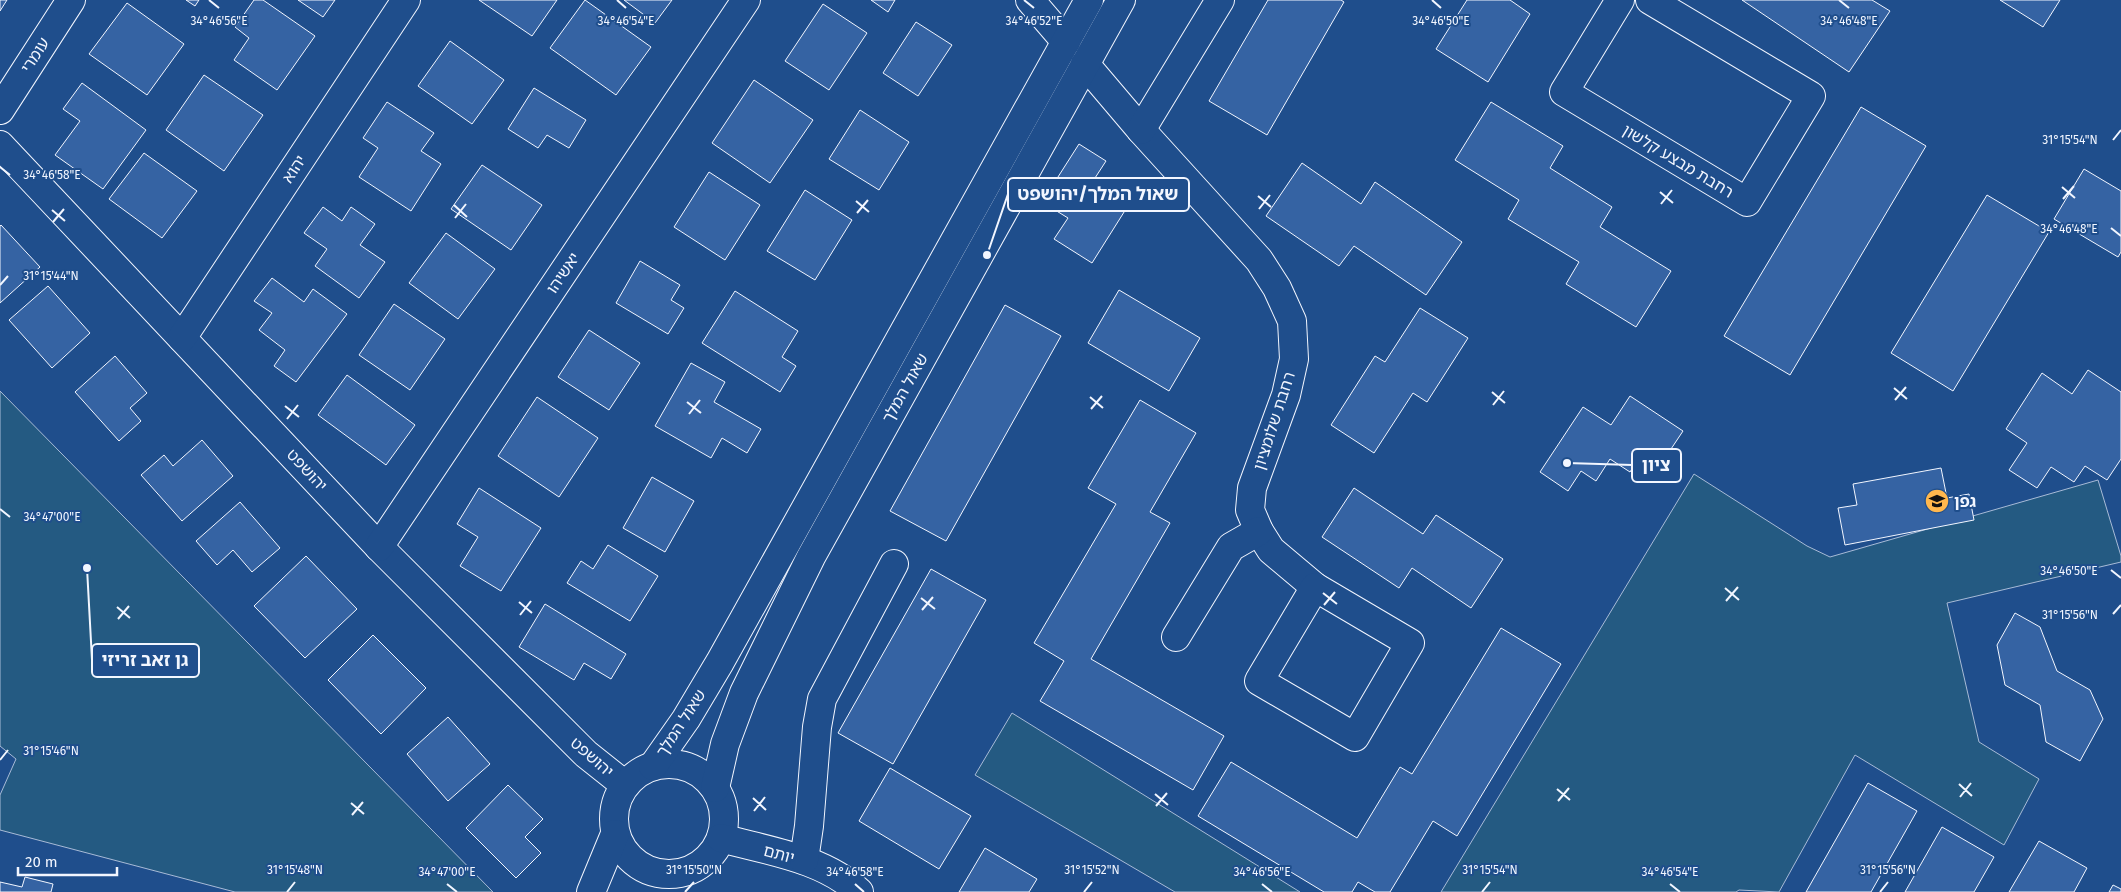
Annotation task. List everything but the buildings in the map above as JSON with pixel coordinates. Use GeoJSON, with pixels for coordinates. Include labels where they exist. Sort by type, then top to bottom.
{"type":"FeatureCollection","features":[{"type":"Feature","properties":{"kind":"street","name":"עומרי"},"geometry":{"type":"LineString","coordinates":[[0,110],[71,0]]}},
{"type":"Feature","properties":{"kind":"street","name":"יהוא"},"geometry":{"type":"LineString","coordinates":[[182,338],[406,0]]}},
{"type":"Feature","properties":{"kind":"street","name":"יאשיהו"},"geometry":{"type":"LineString","coordinates":[[379,546],[746,0]]}},
{"type":"Feature","properties":{"kind":"street"},"geometry":{"type":"LineString","coordinates":[[1030,0],[1066,42]]}},
{"type":"Feature","properties":{"kind":"street","name":"שאול המלך"},"geometry":{"type":"LineString","coordinates":[[653,766],[686,719],[720,662],[1089,0]]}},
{"type":"Feature","properties":{"kind":"street","name":"שאול המלך"},"geometry":{"type":"LineString","coordinates":[[715,788],[725,744],[744,693],[811,557],[1121,0]]}},
{"type":"Feature","properties":{"kind":"street"},"geometry":{"type":"LineString","coordinates":[[1141,130],[1220,0]]}},
{"type":"Feature","properties":{"kind":"street","name":"רחבת מבצע קלשון"},"geometry":{"type":"LineString","coordinates":[[1620,0],[1564,92],[1747,202],[1811,96],[1650,0]]}},
{"type":"Feature","properties":{"kind":"street","name":"רחבת שלומציון"},"geometry":{"type":"LineString","coordinates":[[1086,64],[1141,130],[1259,260],[1277,288],[1292,321],[1294,358],[1286,395],[1252,488],[1250,510],[1270,550],[1314,586],[1410,643],[1355,737],[1259,680],[1314,586]]}},
{"type":"Feature","properties":{"kind":"street","name":"יהושפט"},"geometry":{"type":"LineString","coordinates":[[0,144],[379,546],[586,754],[625,785]]}},
{"type":"Feature","properties":{"kind":"street"},"geometry":{"type":"LineString","coordinates":[[1176,637],[1231,547],[1259,531]]}},
{"type":"Feature","properties":{"kind":"street"},"geometry":{"type":"LineString","coordinates":[[804,860],[809,826],[817,727],[822,699],[894,564]]}},
{"type":"Feature","properties":{"kind":"street"},"geometry":{"type":"LineString","coordinates":[[671,764],[688,767],[704,775],[715,788],[722,804],[724,821],[722,838],[712,854],[700,866],[683,873],[665,875],[648,871],[633,862],[622,850],[615,834],[613,817],[617,800],[625,785],[638,773],[653,766],[671,764]]}},
{"type":"Feature","properties":{"kind":"street"},"geometry":{"type":"LineString","coordinates":[[591,892],[615,834]]}},
{"type":"Feature","properties":{"kind":"street","name":"יותם"},"geometry":{"type":"LineString","coordinates":[[722,838],[804,860],[833,872],[859,892]]}},
{"type":"Feature","properties":{"kind":"street"},"geometry":{"type":"LineString","coordinates":[[641,892],[665,875]]}},
{"type":"Feature","properties":{"kind":"shaded area"},"geometry":{"type":"Polygon","coordinates":[[[0,391],[493,892],[235,892],[0,830],[0,795],[16,759],[0,746],[0,391]]]}},
{"type":"Feature","properties":{"kind":"shaded area"},"geometry":{"type":"Polygon","coordinates":[[[1694,474],[1807,546],[1830,557],[2098,480],[2121,556],[2121,562],[1947,603],[1979,742],[2039,779],[2004,845],[1855,755],[1779,892],[1739,890],[1736,892],[1441,892],[1694,474]]]}},
{"type":"Feature","properties":{"kind":"shaded area"},"geometry":{"type":"Polygon","coordinates":[[[1012,713],[1300,892],[1175,892],[975,775],[1012,713]]]}},
{"type":"Feature","properties":{"kind":"place","name":"שאול המלך/יהושפט"},"geometry":{"type":"Point","coordinates":[987,255]}},
{"type":"Feature","properties":{"kind":"place","name":"ציון"},"geometry":{"type":"Point","coordinates":[1567,463]}},
{"type":"Feature","properties":{"kind":"place","name":"גפן"},"geometry":{"type":"Point","coordinates":[1937,501]}},
{"type":"Feature","properties":{"kind":"place","name":"גן זאב זריזי"},"geometry":{"type":"Point","coordinates":[87,568]}}]}
